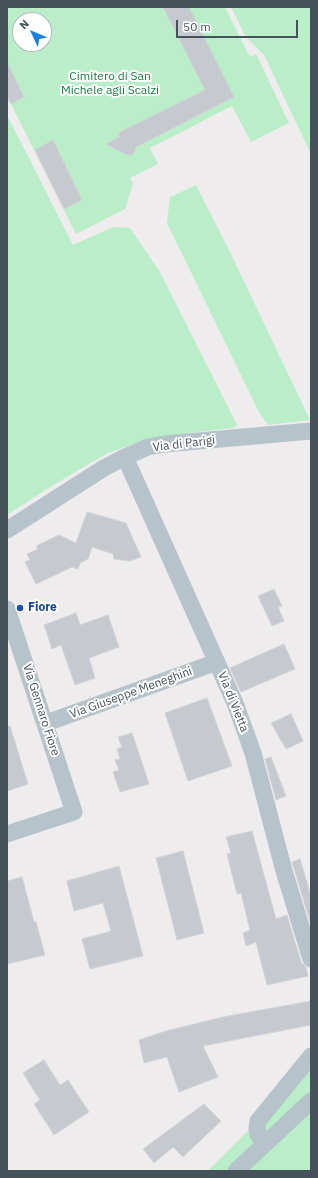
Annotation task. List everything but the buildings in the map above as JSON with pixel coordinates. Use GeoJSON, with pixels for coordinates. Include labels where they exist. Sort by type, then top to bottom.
{"type":"FeatureCollection","features":[{"type":"Feature","properties":{"kind":"street","name":"Via di Parigi"},"geometry":{"type":"LineString","coordinates":[[7,530],[104,468],[125,457],[148,448],[165,444],[311,431]]}},
{"type":"Feature","properties":{"kind":"street","name":"Via di Vietta"},"geometry":{"type":"LineString","coordinates":[[125,457],[235,703],[253,753],[284,871],[311,959]]}},
{"type":"Feature","properties":{"kind":"street","name":"Via Gennaro Fiore"},"geometry":{"type":"LineString","coordinates":[[7,609],[46,723],[74,812],[7,834]]}},
{"type":"Feature","properties":{"kind":"street","name":"Via Giuseppe Meneghini"},"geometry":{"type":"LineString","coordinates":[[46,723],[217,662]]}},
{"type":"Feature","properties":{"kind":"street"},"geometry":{"type":"LineString","coordinates":[[264,1144],[258,1134],[258,1121],[311,1056]]}},
{"type":"Feature","properties":{"kind":"street"},"geometry":{"type":"LineString","coordinates":[[236,1171],[311,1101]]}},
{"type":"Feature","properties":{"kind":"green space","name":"Cimitero di San Michele agli Scalzi"},"geometry":{"type":"Polygon","coordinates":[[[7,7],[225,7],[250,57],[256,54],[289,123],[251,142],[232,106],[150,148],[158,164],[130,178],[133,184],[125,209],[76,234],[7,96],[7,7]]]}},
{"type":"Feature","properties":{"kind":"green space"},"geometry":{"type":"Polygon","coordinates":[[[231,7],[311,7],[311,154],[264,55],[246,37],[231,7]]]}},
{"type":"Feature","properties":{"kind":"green space"},"geometry":{"type":"Polygon","coordinates":[[[7,115],[73,245],[113,227],[130,228],[160,272],[237,425],[234,428],[148,439],[106,454],[50,487],[7,515],[7,115]]]}},
{"type":"Feature","properties":{"kind":"green space"},"geometry":{"type":"Polygon","coordinates":[[[196,185],[230,252],[310,420],[268,425],[259,412],[167,223],[170,197],[196,185]]]}},
{"type":"Feature","properties":{"kind":"green space"},"geometry":{"type":"Polygon","coordinates":[[[311,1070],[311,1171],[208,1171],[252,1127],[311,1070]]]}},
{"type":"Feature","properties":{"kind":"place","name":"Fiore"},"geometry":{"type":"Point","coordinates":[20,608]}}]}
